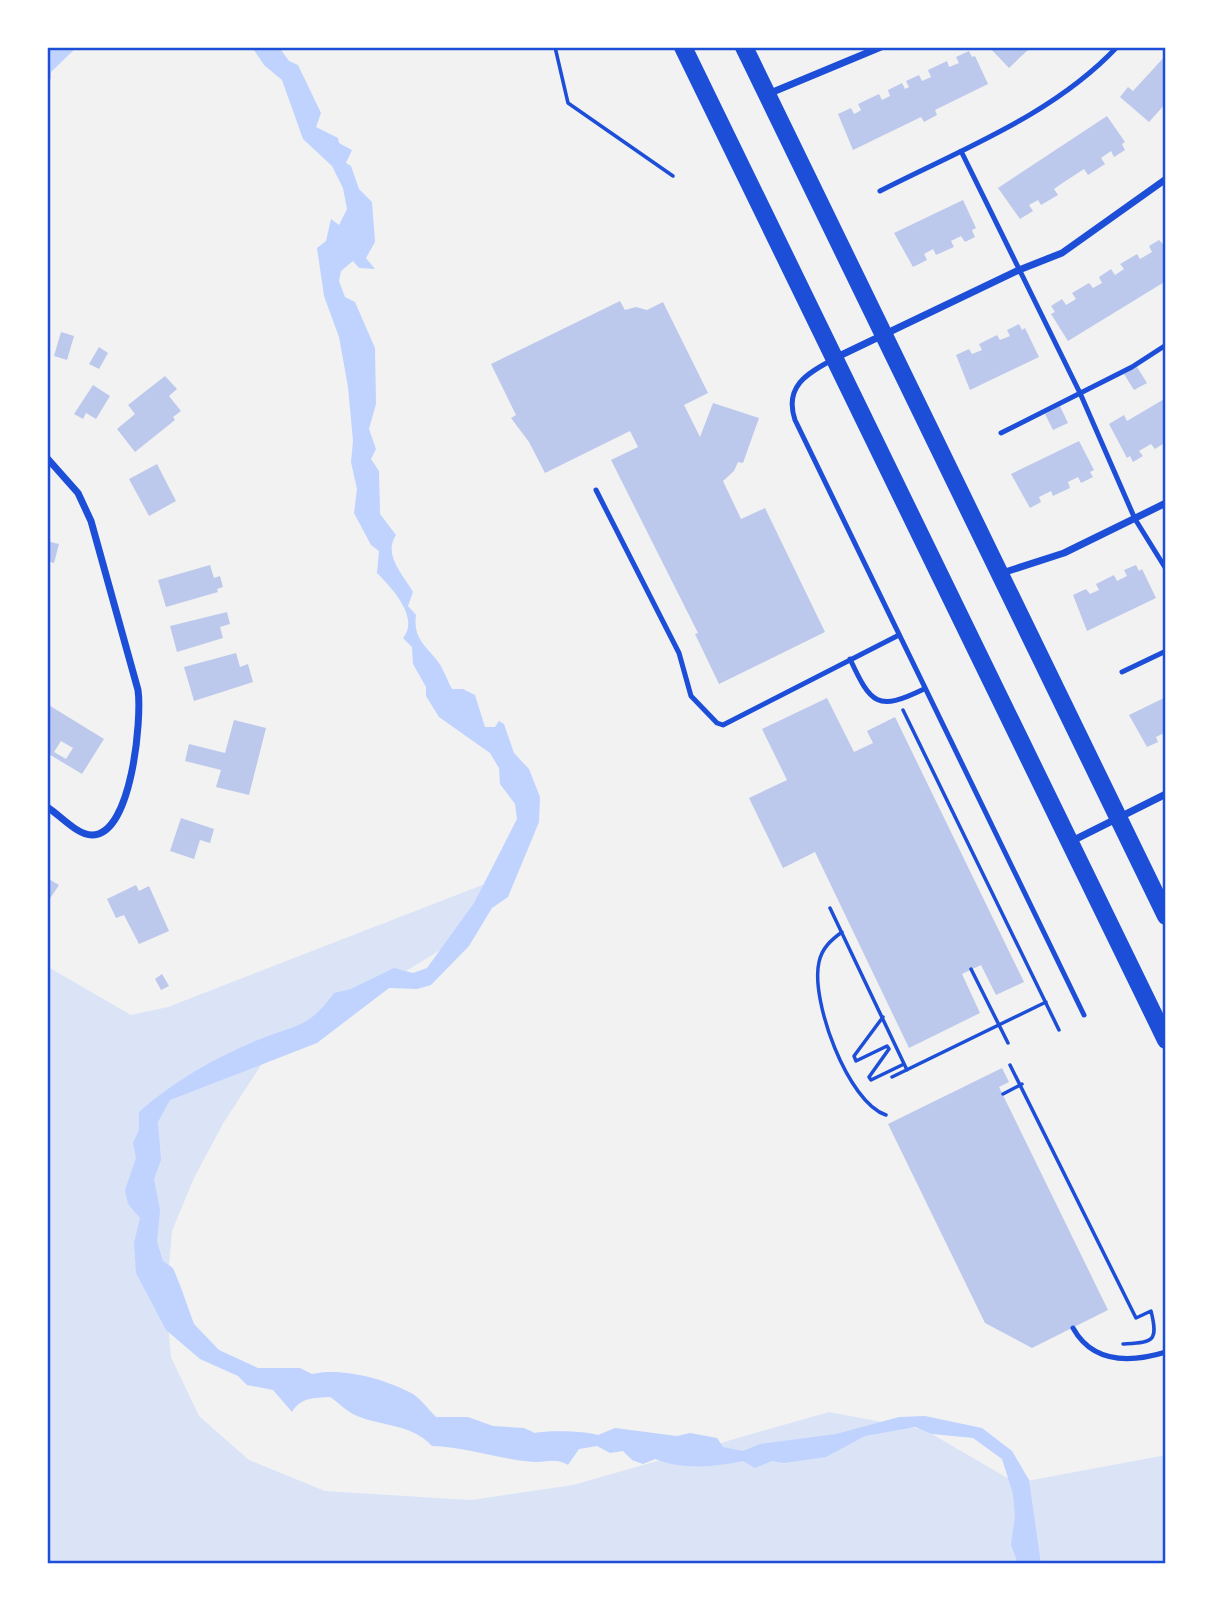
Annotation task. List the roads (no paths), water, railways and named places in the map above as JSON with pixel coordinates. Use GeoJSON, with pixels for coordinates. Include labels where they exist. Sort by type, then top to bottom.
{"type":"FeatureCollection","features":[{"type":"Feature","properties":{"kind":"main road"},"geometry":{"type":"LineString","coordinates":[[683,47],[1166,1040]]}},
{"type":"Feature","properties":{"kind":"main road"},"geometry":{"type":"LineString","coordinates":[[744,47],[882,336],[1166,916]]}},
{"type":"Feature","properties":{"kind":"street"},"geometry":{"type":"LineString","coordinates":[[767,95],[881,47]]}},
{"type":"Feature","properties":{"kind":"street"},"geometry":{"type":"LineString","coordinates":[[834,358],[1018,270],[1062,253],[1166,179]]}},
{"type":"Feature","properties":{"kind":"street"},"geometry":{"type":"LineString","coordinates":[[47,458],[78,493],[91,521],[138,690],[141,712],[134,760],[112,825],[102,833],[92,835],[81,832],[47,807]]}},
{"type":"Feature","properties":{"kind":"street"},"geometry":{"type":"LineString","coordinates":[[998,574],[1064,553],[1166,503]]}},
{"type":"Feature","properties":{"kind":"street"},"geometry":{"type":"LineString","coordinates":[[1070,843],[1166,794]]}},
{"type":"Feature","properties":{"kind":"lane"},"geometry":{"type":"LineString","coordinates":[[880,191],[961,151],[1075,86],[1117,47]]}},
{"type":"Feature","properties":{"kind":"lane"},"geometry":{"type":"LineString","coordinates":[[961,151],[985,195],[1018,270],[1080,393],[1135,519],[1166,569]]}},
{"type":"Feature","properties":{"kind":"lane"},"geometry":{"type":"LineString","coordinates":[[1001,433],[1132,367],[1166,345]]}},
{"type":"Feature","properties":{"kind":"lane"},"geometry":{"type":"LineString","coordinates":[[834,358],[804,376],[792,394],[792,410],[924,689],[1084,1015]]}},
{"type":"Feature","properties":{"kind":"lane"},"geometry":{"type":"LineString","coordinates":[[596,490],[679,653],[691,696],[717,723],[723,725],[768,704],[899,635]]}},
{"type":"Feature","properties":{"kind":"lane"},"geometry":{"type":"LineString","coordinates":[[1122,672],[1166,651]]}},
{"type":"Feature","properties":{"kind":"lane"},"geometry":{"type":"LineString","coordinates":[[850,659],[867,693],[878,701],[894,703],[924,689]]}},
{"type":"Feature","properties":{"kind":"lane"},"geometry":{"type":"LineString","coordinates":[[1073,1328],[1084,1346],[1103,1357],[1124,1359],[1166,1352]]}},
{"type":"Feature","properties":{"kind":"water"},"geometry":{"type":"Polygon","coordinates":[[[49,47],[77,47],[51,72],[51,79],[47,80],[49,47]]]}},
{"type":"Feature","properties":{"kind":"water"},"geometry":{"type":"Polygon","coordinates":[[[252,47],[279,47],[289,61],[298,65],[321,113],[316,127],[338,138],[339,143],[352,150],[346,163],[351,166],[359,189],[372,202],[375,242],[366,258],[375,269],[359,268],[353,261],[341,271],[339,281],[345,297],[355,302],[375,348],[376,404],[369,429],[376,449],[371,459],[379,471],[380,514],[396,535],[393,557],[413,592],[408,606],[416,615],[416,629],[420,639],[438,662],[452,689],[463,689],[475,695],[485,727],[495,727],[499,721],[504,724],[514,753],[529,769],[540,797],[539,822],[508,897],[492,908],[469,946],[431,985],[417,989],[389,988],[317,1043],[170,1100],[158,1122],[161,1160],[154,1179],[160,1210],[157,1242],[163,1261],[173,1268],[194,1324],[219,1350],[258,1368],[300,1368],[312,1374],[336,1372],[363,1376],[413,1394],[436,1417],[468,1417],[493,1426],[524,1428],[535,1433],[567,1431],[598,1435],[615,1428],[677,1436],[690,1433],[717,1438],[723,1447],[743,1451],[760,1444],[836,1434],[899,1417],[925,1416],[982,1428],[1012,1451],[1029,1480],[1041,1564],[1018,1564],[1011,1545],[1015,1516],[1013,1494],[1002,1459],[973,1438],[932,1434],[915,1427],[865,1436],[826,1457],[784,1463],[772,1461],[755,1468],[743,1461],[699,1466],[677,1465],[655,1459],[643,1464],[632,1460],[623,1451],[610,1453],[597,1446],[579,1449],[568,1465],[556,1461],[523,1461],[432,1446],[414,1433],[353,1414],[330,1397],[304,1401],[292,1412],[273,1390],[247,1385],[238,1376],[200,1359],[166,1330],[136,1273],[134,1243],[140,1218],[128,1204],[125,1190],[136,1158],[133,1143],[139,1130],[139,1112],[166,1090],[211,1063],[308,1020],[334,993],[351,989],[394,968],[413,973],[427,968],[474,903],[517,819],[515,804],[500,784],[499,768],[490,753],[439,717],[426,696],[426,687],[413,664],[412,647],[403,638],[408,622],[406,613],[396,595],[377,573],[379,551],[371,545],[354,513],[357,489],[351,462],[353,441],[348,387],[339,337],[324,296],[317,248],[326,241],[331,219],[339,225],[347,209],[343,188],[332,166],[303,139],[282,80],[264,65],[252,47]]]}}]}
